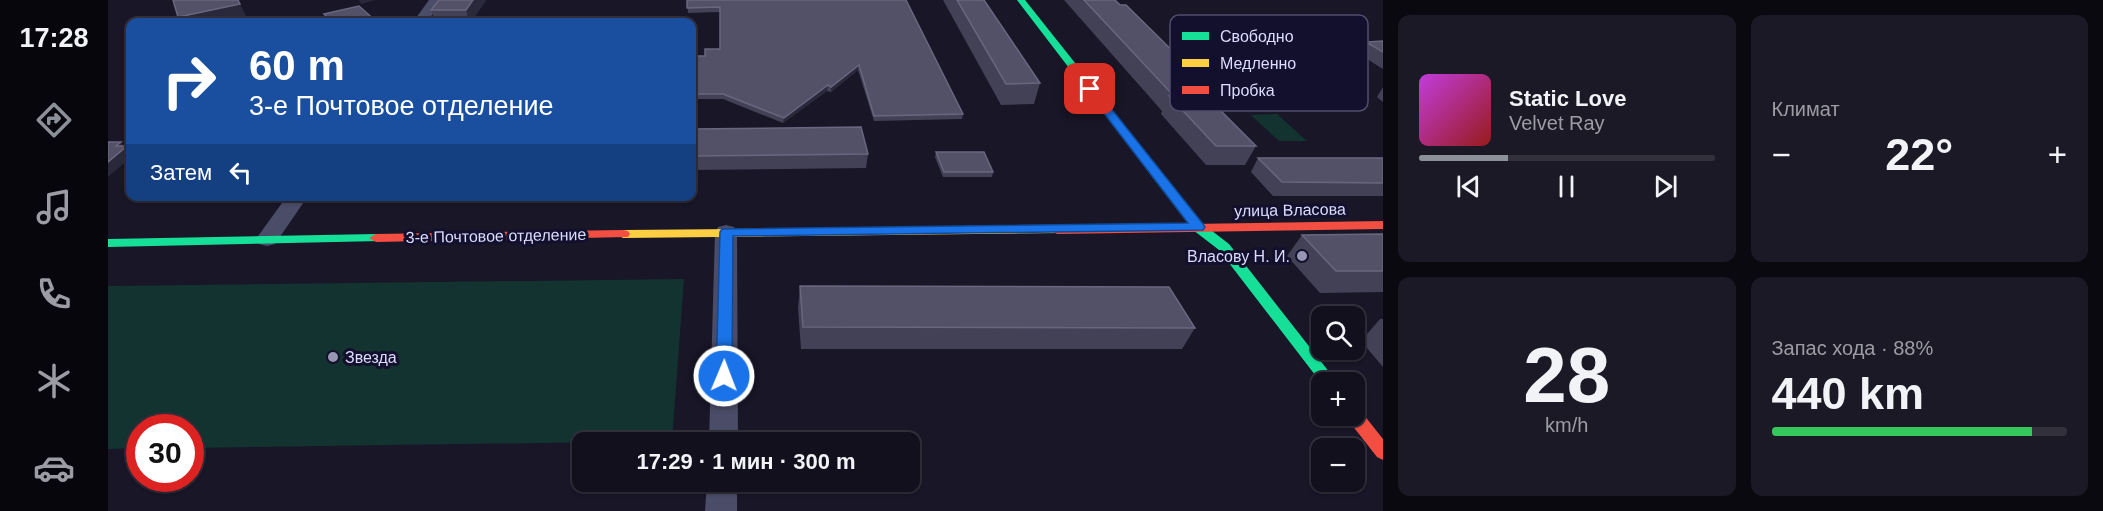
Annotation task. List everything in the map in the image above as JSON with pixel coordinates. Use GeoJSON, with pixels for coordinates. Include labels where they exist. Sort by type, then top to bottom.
{"type":"FeatureCollection","features":[{"type":"Feature","properties":{"kind":"street"},"geometry":{"type":"LineString","coordinates":[[423,18],[436,0]]}},
{"type":"Feature","properties":{"kind":"street"},"geometry":{"type":"LineString","coordinates":[[1021,0],[1198,227],[1224,247],[1321,372]]}},
{"type":"Feature","properties":{"kind":"street"},"geometry":{"type":"LineString","coordinates":[[267,239],[294,201]]}},
{"type":"Feature","properties":{"kind":"street","name":"улица Власова"},"geometry":{"type":"LineString","coordinates":[[1198,227],[1383,225]]}},
{"type":"Feature","properties":{"kind":"street","name":"3-е Почтовое отделение"},"geometry":{"type":"LineString","coordinates":[[108,243],[726,232],[1198,227]]}},
{"type":"Feature","properties":{"kind":"street"},"geometry":{"type":"LineString","coordinates":[[723,432],[726,232]]}},
{"type":"Feature","properties":{"kind":"street"},"geometry":{"type":"LineString","coordinates":[[1363,426],[1383,452]]}},
{"type":"Feature","properties":{"kind":"street"},"geometry":{"type":"LineString","coordinates":[[721,511],[722,492]]}},
{"type":"Feature","properties":{"kind":"green space"},"geometry":{"type":"Polygon","coordinates":[[[1277,114],[1307,141],[1279,141],[1251,115],[1277,114]]]}},
{"type":"Feature","properties":{"kind":"green space","name":"Звезда"},"geometry":{"type":"Polygon","coordinates":[[[684,279],[673,432],[572,432],[572,442],[204,448],[204,414],[126,414],[126,448],[108,449],[108,286],[684,279]]]}},
{"type":"Feature","properties":{"kind":"building"},"geometry":{"type":"Polygon","coordinates":[[[173,0],[238,0],[240,4],[178,17],[173,0]]]}},
{"type":"Feature","properties":{"kind":"building"},"geometry":{"type":"Polygon","coordinates":[[[439,0],[473,0],[466,10],[431,10],[439,0]]]}},
{"type":"Feature","properties":{"kind":"building"},"geometry":{"type":"Polygon","coordinates":[[[687,0],[906,0],[963,114],[874,116],[859,65],[831,87],[828,85],[784,118],[723,94],[696,94],[696,56],[705,56],[705,49],[720,49],[720,7],[687,8],[687,0]]]}},
{"type":"Feature","properties":{"kind":"building"},"geometry":{"type":"Polygon","coordinates":[[[957,0],[984,0],[1040,83],[1006,84],[957,0]]]}},
{"type":"Feature","properties":{"kind":"building"},"geometry":{"type":"Polygon","coordinates":[[[1084,0],[1115,0],[1120,5],[1126,5],[1170,48],[1170,92],[1084,0]]]}},
{"type":"Feature","properties":{"kind":"building"},"geometry":{"type":"Polygon","coordinates":[[[359,6],[372,18],[328,18],[324,14],[359,6]]]}},
{"type":"Feature","properties":{"kind":"building"},"geometry":{"type":"Polygon","coordinates":[[[1383,41],[1383,52],[1368,43],[1383,41]]]}},
{"type":"Feature","properties":{"kind":"building"},"geometry":{"type":"Polygon","coordinates":[[[1183,111],[1221,111],[1256,146],[1216,146],[1183,111]]]}},
{"type":"Feature","properties":{"kind":"building"},"geometry":{"type":"Polygon","coordinates":[[[861,127],[868,154],[696,156],[696,129],[861,127]]]}},
{"type":"Feature","properties":{"kind":"building"},"geometry":{"type":"Polygon","coordinates":[[[108,142],[121,142],[116,146],[126,146],[126,147],[108,162],[108,142]]]}},
{"type":"Feature","properties":{"kind":"building"},"geometry":{"type":"Polygon","coordinates":[[[936,152],[984,152],[993,172],[944,172],[936,152]]]}},
{"type":"Feature","properties":{"kind":"building"},"geometry":{"type":"Polygon","coordinates":[[[1258,158],[1383,158],[1383,183],[1282,182],[1258,158]]]}},
{"type":"Feature","properties":{"kind":"building"},"geometry":{"type":"Polygon","coordinates":[[[1383,234],[1383,271],[1336,271],[1302,235],[1383,234]]]}},
{"type":"Feature","properties":{"kind":"building"},"geometry":{"type":"Polygon","coordinates":[[[800,286],[1169,287],[1195,328],[803,327],[800,286]]]}},
{"type":"Feature","properties":{"kind":"traffic: fast"},"geometry":{"type":"LineString","coordinates":[[1021,0],[1198,227],[1224,247],[1321,372]]}},
{"type":"Feature","properties":{"kind":"traffic: fast"},"geometry":{"type":"LineString","coordinates":[[108,243],[376,238]]}},
{"type":"Feature","properties":{"kind":"traffic: slow"},"geometry":{"type":"LineString","coordinates":[[623,234],[1057,230]]}},
{"type":"Feature","properties":{"kind":"traffic: jam"},"geometry":{"type":"LineString","coordinates":[[1057,230],[1383,225]]}},
{"type":"Feature","properties":{"kind":"traffic: jam"},"geometry":{"type":"LineString","coordinates":[[376,238],[623,234]]}},
{"type":"Feature","properties":{"kind":"traffic: jam"},"geometry":{"type":"LineString","coordinates":[[1363,426],[1383,452]]}},
{"type":"Feature","properties":{"kind":"place","name":"Власову Н. И."},"geometry":{"type":"Point","coordinates":[1302,256]}},
{"type":"Feature","properties":{"kind":"place","name":"Звезда"},"geometry":{"type":"Point","coordinates":[333,357]}},
{"type":"Feature","properties":{"kind":"route"},"geometry":{"type":"LineString","coordinates":[[724,376],[726,232],[1198,227],[1090,89]]}}]}
